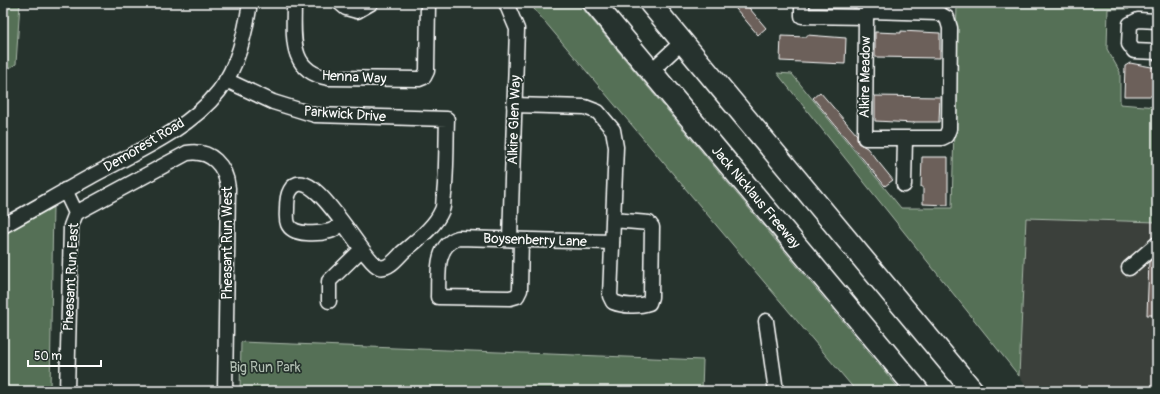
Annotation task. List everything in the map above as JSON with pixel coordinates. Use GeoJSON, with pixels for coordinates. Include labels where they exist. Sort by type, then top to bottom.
{"type":"FeatureCollection","features":[{"type":"Feature","properties":{"kind":"highway","name":"Jack Nicklaus Freeway"},"geometry":{"type":"LineString","coordinates":[[594,3],[918,391]]}},
{"type":"Feature","properties":{"kind":"highway"},"geometry":{"type":"LineString","coordinates":[[650,3],[973,391]]}},
{"type":"Feature","properties":{"kind":"street","name":"Demorest Road"},"geometry":{"type":"LineString","coordinates":[[3,226],[65,190],[160,139],[208,103],[226,80],[240,48],[250,3]]}},
{"type":"Feature","properties":{"kind":"street","name":"Henna Way"},"geometry":{"type":"LineString","coordinates":[[294,3],[294,44],[296,53],[301,61],[316,76],[329,78],[419,80],[424,77],[427,71],[428,3]]}},
{"type":"Feature","properties":{"kind":"street"},"geometry":{"type":"LineString","coordinates":[[340,3],[346,8],[357,11],[371,3]]}},
{"type":"Feature","properties":{"kind":"street","name":"Alkire Glen Way"},"geometry":{"type":"LineString","coordinates":[[458,238],[451,240],[440,257],[438,296],[510,298],[517,296],[520,290],[515,240],[514,105],[517,29],[506,3]]}},
{"type":"Feature","properties":{"kind":"street"},"geometry":{"type":"LineString","coordinates":[[802,3],[802,16],[866,17],[870,12],[938,13],[943,14],[949,22],[948,133],[942,138],[938,139],[904,139],[904,186]]}},
{"type":"Feature","properties":{"kind":"street","name":"Alkire Meadow"},"geometry":{"type":"LineString","coordinates":[[866,17],[865,138],[904,139]]}},
{"type":"Feature","properties":{"kind":"street"},"geometry":{"type":"LineString","coordinates":[[1157,21],[1138,20],[1130,24],[1129,44],[1134,51],[1157,52]]}},
{"type":"Feature","properties":{"kind":"street"},"geometry":{"type":"LineString","coordinates":[[651,71],[682,42]]}},
{"type":"Feature","properties":{"kind":"street","name":"Parkwick Drive"},"geometry":{"type":"LineString","coordinates":[[226,80],[273,102],[315,115],[447,120],[446,183],[442,210],[426,232],[391,264],[382,268],[378,267],[361,250]]}},
{"type":"Feature","properties":{"kind":"street"},"geometry":{"type":"LineString","coordinates":[[514,105],[585,107],[598,112],[613,130],[616,148],[612,242],[610,296],[613,302],[620,304],[643,305],[649,302],[652,297],[652,227],[649,223],[641,221],[613,220]]}},
{"type":"Feature","properties":{"kind":"street","name":"Pheasant Run West"},"geometry":{"type":"LineString","coordinates":[[76,212],[187,153],[204,153],[217,161],[225,173],[228,188],[225,391]]}},
{"type":"Feature","properties":{"kind":"street","name":"Pheasant Run East"},"geometry":{"type":"LineString","coordinates":[[65,190],[76,212],[71,226],[67,391]]}},
{"type":"Feature","properties":{"kind":"street"},"geometry":{"type":"LineString","coordinates":[[329,301],[328,281],[361,250],[343,223]]}},
{"type":"Feature","properties":{"kind":"street","name":"Boysenberry Lane"},"geometry":{"type":"LineString","coordinates":[[458,238],[612,242]]}},
{"type":"Feature","properties":{"kind":"street"},"geometry":{"type":"LineString","coordinates":[[1129,268],[1157,244]]}},
{"type":"Feature","properties":{"kind":"street"},"geometry":{"type":"LineString","coordinates":[[766,321],[776,391]]}},
{"type":"Feature","properties":{"kind":"shaded area"},"geometry":{"type":"Polygon","coordinates":[[[1026,218],[1157,222],[1157,391],[1029,391],[1019,376],[1026,218]]]}},
{"type":"Feature","properties":{"kind":"green space"},"geometry":{"type":"Polygon","coordinates":[[[3,3],[20,3],[16,64],[3,72],[3,3]]]}},
{"type":"Feature","properties":{"kind":"green space"},"geometry":{"type":"Polygon","coordinates":[[[529,3],[578,3],[901,391],[856,391],[529,3]]]}},
{"type":"Feature","properties":{"kind":"green space"},"geometry":{"type":"Polygon","coordinates":[[[957,3],[1129,3],[1129,9],[1108,9],[1107,49],[1120,72],[1120,104],[1157,107],[1157,222],[1026,218],[1019,376],[777,73],[792,74],[901,208],[952,208],[957,3]]]}},
{"type":"Feature","properties":{"kind":"green space"},"geometry":{"type":"Polygon","coordinates":[[[53,206],[50,391],[3,391],[3,234],[53,206]]]}},
{"type":"Feature","properties":{"kind":"green space","name":"Big Run Park"},"geometry":{"type":"Polygon","coordinates":[[[241,342],[703,360],[702,391],[240,391],[241,342]]]}},
{"type":"Feature","properties":{"kind":"building"},"geometry":{"type":"Polygon","coordinates":[[[731,3],[745,3],[766,28],[758,35],[731,3]]]}},
{"type":"Feature","properties":{"kind":"building"},"geometry":{"type":"Polygon","coordinates":[[[901,31],[940,33],[940,58],[875,57],[875,32],[901,33],[901,31]]]}},
{"type":"Feature","properties":{"kind":"building"},"geometry":{"type":"Polygon","coordinates":[[[807,35],[846,38],[845,64],[780,61],[781,36],[807,37],[807,35]]]}},
{"type":"Feature","properties":{"kind":"building"},"geometry":{"type":"Polygon","coordinates":[[[1130,63],[1157,68],[1157,96],[1124,96],[1125,66],[1130,63]]]}},
{"type":"Feature","properties":{"kind":"building"},"geometry":{"type":"Polygon","coordinates":[[[820,92],[857,135],[858,143],[867,148],[893,180],[885,186],[813,98],[820,92]]]}},
{"type":"Feature","properties":{"kind":"building"},"geometry":{"type":"Polygon","coordinates":[[[875,96],[940,97],[939,122],[914,123],[875,121],[875,96]]]}},
{"type":"Feature","properties":{"kind":"building"},"geometry":{"type":"Polygon","coordinates":[[[922,157],[948,157],[948,205],[923,204],[923,187],[921,187],[922,157]]]}},
{"type":"Feature","properties":{"kind":"building"},"geometry":{"type":"Polygon","coordinates":[[[1157,257],[1157,315],[1147,315],[1149,262],[1157,257]]]}}]}
